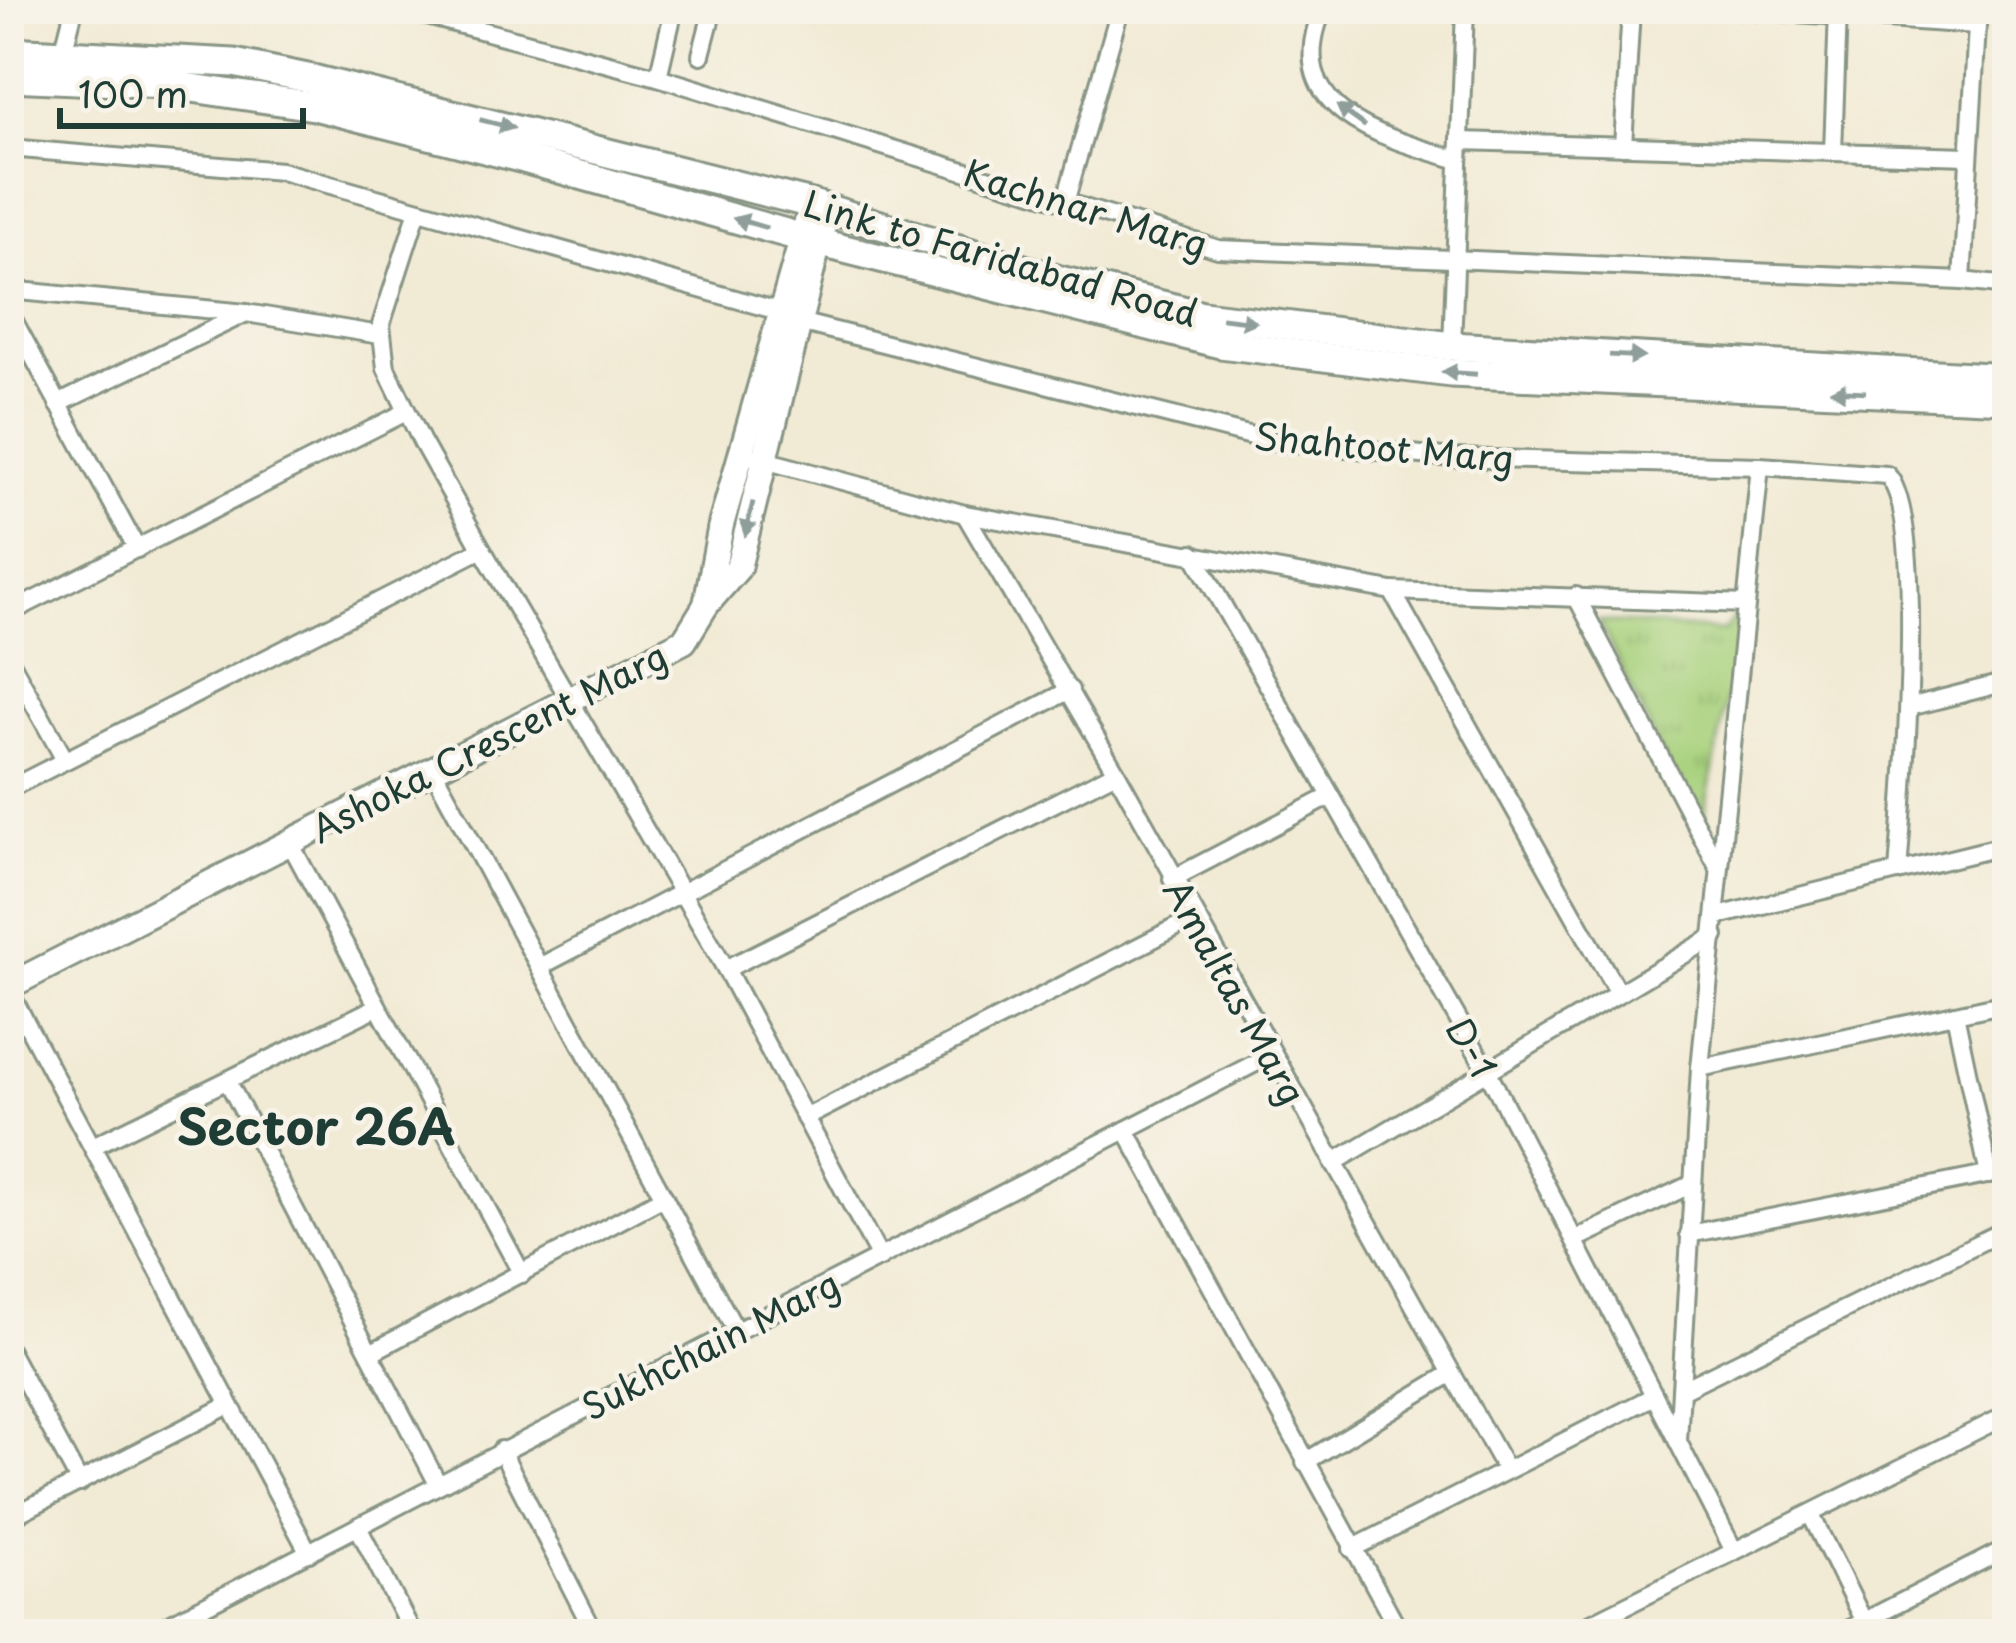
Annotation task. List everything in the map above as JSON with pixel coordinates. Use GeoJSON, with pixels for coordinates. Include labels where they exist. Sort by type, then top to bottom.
{"type":"FeatureCollection","features":[{"type":"Feature","properties":{"kind":"main road","name":"Link to Faridabad Road"},"geometry":{"type":"LineString","coordinates":[[9,51],[234,63],[820,206],[1060,280],[1203,315],[1452,346],[2007,377]]}},
{"type":"Feature","properties":{"kind":"main road","name":"Link to Faridabad Road"},"geometry":{"type":"LineString","coordinates":[[9,76],[165,84],[314,106],[524,158],[812,241],[1220,344],[1450,373],[2007,398]]}},
{"type":"Feature","properties":{"kind":"street"},"geometry":{"type":"LineString","coordinates":[[63,53],[74,9]]}},
{"type":"Feature","properties":{"kind":"street","name":"Kachnar Marg"},"geometry":{"type":"LineString","coordinates":[[401,9],[658,77],[1218,249],[2007,286]]}},
{"type":"Feature","properties":{"kind":"street"},"geometry":{"type":"LineString","coordinates":[[658,77],[674,9]]}},
{"type":"Feature","properties":{"kind":"street"},"geometry":{"type":"LineString","coordinates":[[701,55],[713,9]]}},
{"type":"Feature","properties":{"kind":"street"},"geometry":{"type":"LineString","coordinates":[[1066,200],[1120,9]]}},
{"type":"Feature","properties":{"kind":"street"},"geometry":{"type":"LineString","coordinates":[[1323,9],[1310,65],[1325,94],[1376,133],[1459,151],[1623,146],[1970,156]]}},
{"type":"Feature","properties":{"kind":"street"},"geometry":{"type":"LineString","coordinates":[[1452,346],[1465,9]]}},
{"type":"Feature","properties":{"kind":"street"},"geometry":{"type":"LineString","coordinates":[[1623,146],[1631,9]]}},
{"type":"Feature","properties":{"kind":"street"},"geometry":{"type":"LineString","coordinates":[[1737,9],[1978,17],[1962,281]]}},
{"type":"Feature","properties":{"kind":"street"},"geometry":{"type":"LineString","coordinates":[[1833,152],[1838,12]]}},
{"type":"Feature","properties":{"kind":"street"},"geometry":{"type":"LineString","coordinates":[[9,148],[281,171],[418,210],[380,335],[386,368],[482,548],[683,891],[880,1258]]}},
{"type":"Feature","properties":{"kind":"street","name":"Ashoka Crescent Marg"},"geometry":{"type":"LineString","coordinates":[[9,988],[684,640],[738,568],[752,457],[820,206]]}},
{"type":"Feature","properties":{"kind":"street","name":"Shahtoot Marg"},"geometry":{"type":"LineString","coordinates":[[418,210],[791,317],[1272,441],[1454,458],[1760,466],[1887,476],[1899,494],[1908,574],[1909,707]]}},
{"type":"Feature","properties":{"kind":"street"},"geometry":{"type":"LineString","coordinates":[[9,290],[246,313],[380,335]]}},
{"type":"Feature","properties":{"kind":"street"},"geometry":{"type":"LineString","coordinates":[[9,312],[137,549]]}},
{"type":"Feature","properties":{"kind":"street"},"geometry":{"type":"LineString","coordinates":[[58,404],[246,313]]}},
{"type":"Feature","properties":{"kind":"street"},"geometry":{"type":"LineString","coordinates":[[9,613],[406,412]]}},
{"type":"Feature","properties":{"kind":"street"},"geometry":{"type":"LineString","coordinates":[[752,457],[965,514],[1392,591],[1746,604]]}},
{"type":"Feature","properties":{"kind":"street"},"geometry":{"type":"LineString","coordinates":[[1678,1442],[1700,1068],[1760,466]]}},
{"type":"Feature","properties":{"kind":"street","name":"Amaltas Marg"},"geometry":{"type":"LineString","coordinates":[[965,514],[1116,772],[1506,1470]]}},
{"type":"Feature","properties":{"kind":"street"},"geometry":{"type":"LineString","coordinates":[[9,789],[482,548]]}},
{"type":"Feature","properties":{"kind":"street","name":"D-1"},"geometry":{"type":"LineString","coordinates":[[1193,553],[1488,1072],[1734,1551]]}},
{"type":"Feature","properties":{"kind":"street"},"geometry":{"type":"LineString","coordinates":[[1392,591],[1618,993]]}},
{"type":"Feature","properties":{"kind":"street"},"geometry":{"type":"LineString","coordinates":[[1576,596],[1718,868]]}},
{"type":"Feature","properties":{"kind":"street"},"geometry":{"type":"LineString","coordinates":[[9,659],[65,760]]}},
{"type":"Feature","properties":{"kind":"street"},"geometry":{"type":"LineString","coordinates":[[1898,872],[1909,707],[2007,682]]}},
{"type":"Feature","properties":{"kind":"street"},"geometry":{"type":"LineString","coordinates":[[541,966],[1070,691]]}},
{"type":"Feature","properties":{"kind":"street"},"geometry":{"type":"LineString","coordinates":[[433,770],[736,1330]]}},
{"type":"Feature","properties":{"kind":"street"},"geometry":{"type":"LineString","coordinates":[[726,969],[1116,772]]}},
{"type":"Feature","properties":{"kind":"street"},"geometry":{"type":"LineString","coordinates":[[1172,879],[1331,796]]}},
{"type":"Feature","properties":{"kind":"street"},"geometry":{"type":"LineString","coordinates":[[290,843],[522,1274]]}},
{"type":"Feature","properties":{"kind":"street"},"geometry":{"type":"LineString","coordinates":[[1718,916],[2007,845]]}},
{"type":"Feature","properties":{"kind":"street"},"geometry":{"type":"LineString","coordinates":[[805,1118],[1194,918]]}},
{"type":"Feature","properties":{"kind":"street"},"geometry":{"type":"LineString","coordinates":[[1334,1163],[1715,936]]}},
{"type":"Feature","properties":{"kind":"street"},"geometry":{"type":"LineString","coordinates":[[9,988],[309,1553]]}},
{"type":"Feature","properties":{"kind":"street"},"geometry":{"type":"LineString","coordinates":[[1700,1068],[2007,1003]]}},
{"type":"Feature","properties":{"kind":"street"},"geometry":{"type":"LineString","coordinates":[[93,1146],[377,1007]]}},
{"type":"Feature","properties":{"kind":"street"},"geometry":{"type":"LineString","coordinates":[[1689,1234],[1998,1173],[1955,1014]]}},
{"type":"Feature","properties":{"kind":"street","name":"Sukhchain Marg"},"geometry":{"type":"LineString","coordinates":[[150,1634],[1271,1055]]}},
{"type":"Feature","properties":{"kind":"street"},"geometry":{"type":"LineString","coordinates":[[228,1082],[438,1484]]}},
{"type":"Feature","properties":{"kind":"street"},"geometry":{"type":"LineString","coordinates":[[1126,1130],[1401,1634]]}},
{"type":"Feature","properties":{"kind":"street"},"geometry":{"type":"LineString","coordinates":[[1576,1239],[1692,1184]]}},
{"type":"Feature","properties":{"kind":"street"},"geometry":{"type":"LineString","coordinates":[[370,1353],[664,1197]]}},
{"type":"Feature","properties":{"kind":"street"},"geometry":{"type":"LineString","coordinates":[[1681,1390],[2007,1228]]}},
{"type":"Feature","properties":{"kind":"street"},"geometry":{"type":"LineString","coordinates":[[9,1351],[80,1483]]}},
{"type":"Feature","properties":{"kind":"street"},"geometry":{"type":"LineString","coordinates":[[1305,1462],[1452,1373]]}},
{"type":"Feature","properties":{"kind":"street"},"geometry":{"type":"LineString","coordinates":[[1352,1549],[1654,1396]]}},
{"type":"Feature","properties":{"kind":"street"},"geometry":{"type":"LineString","coordinates":[[9,1518],[230,1405]]}},
{"type":"Feature","properties":{"kind":"street"},"geometry":{"type":"LineString","coordinates":[[1569,1634],[2007,1415]]}},
{"type":"Feature","properties":{"kind":"street"},"geometry":{"type":"LineString","coordinates":[[501,1450],[595,1634]]}},
{"type":"Feature","properties":{"kind":"street"},"geometry":{"type":"LineString","coordinates":[[1811,1515],[1867,1628]]}},
{"type":"Feature","properties":{"kind":"street"},"geometry":{"type":"LineString","coordinates":[[358,1527],[413,1634]]}},
{"type":"Feature","properties":{"kind":"street"},"geometry":{"type":"LineString","coordinates":[[1840,1634],[1867,1628],[2007,1548]]}},
{"type":"Feature","properties":{"kind":"green space"},"geometry":{"type":"Polygon","coordinates":[[[1746,604],[1700,834],[1599,621],[1724,631],[1746,604]]]}},
{"type":"Feature","properties":{"kind":"district","name":"Sector 26A"},"geometry":{"type":"Point","coordinates":[316,1125]}}]}
